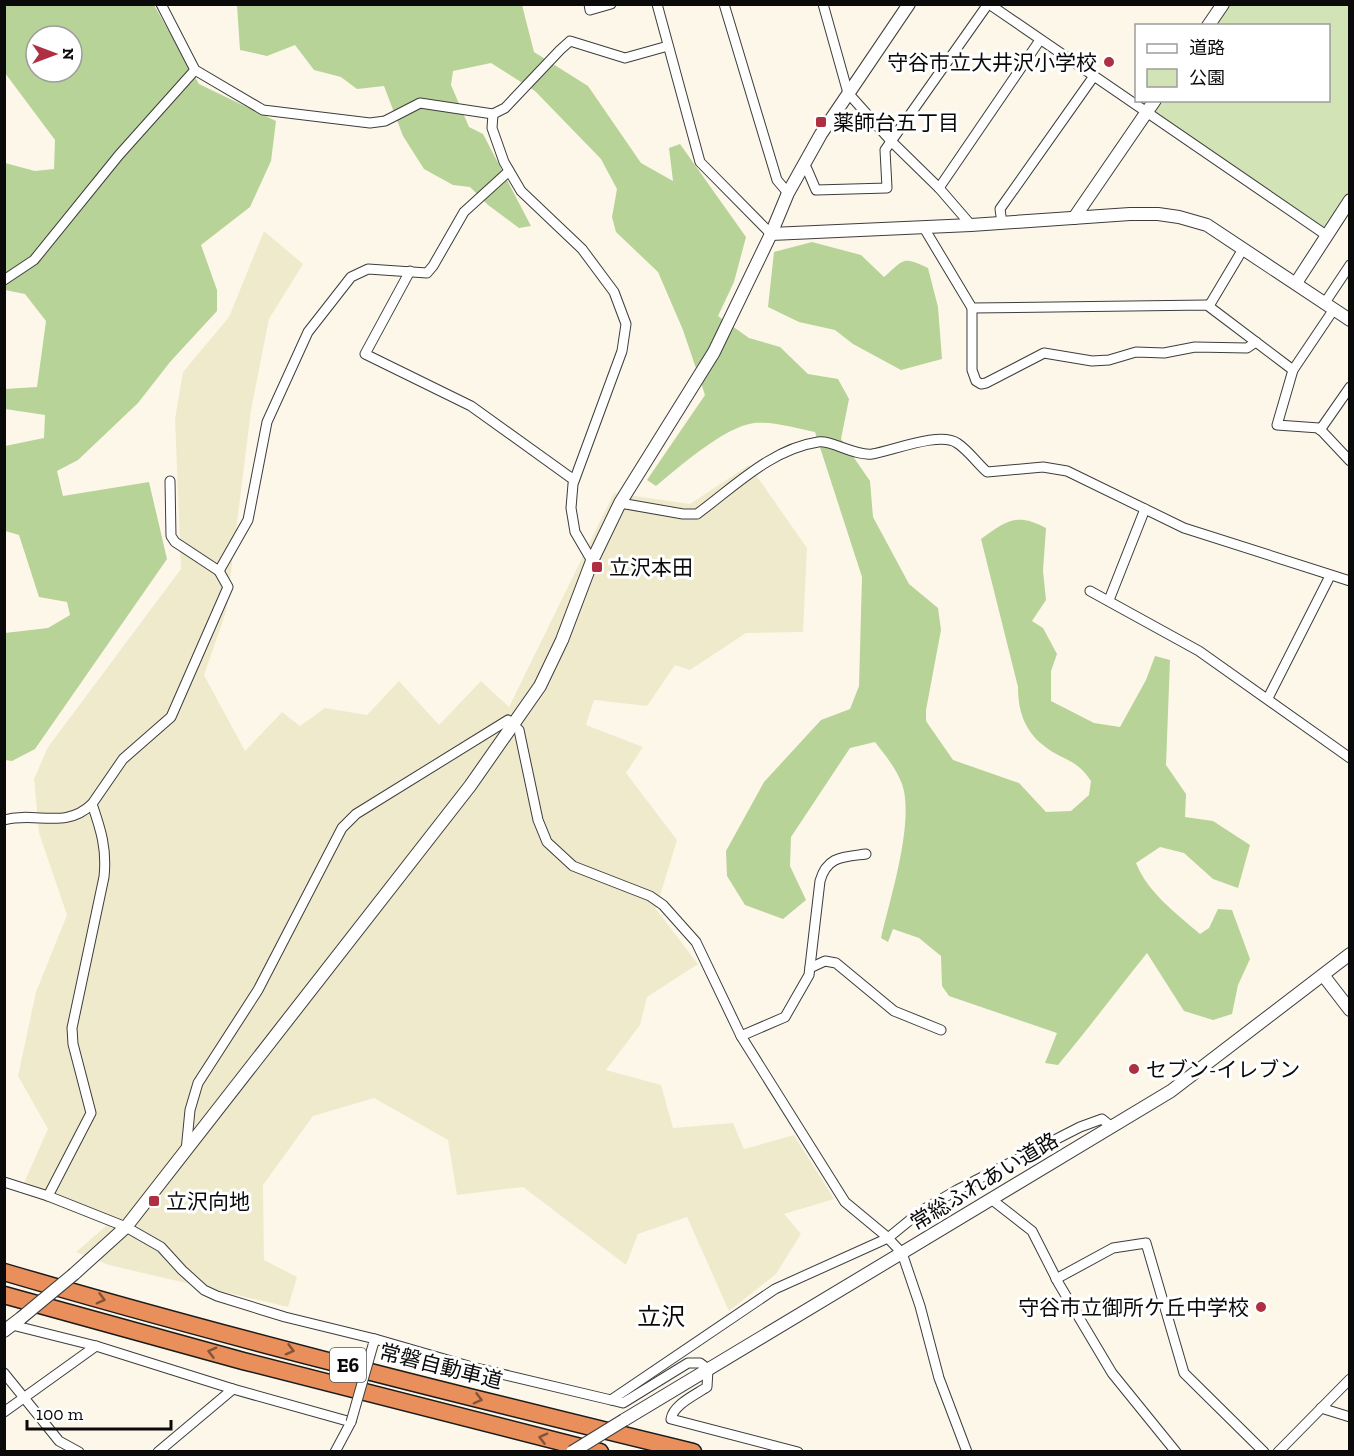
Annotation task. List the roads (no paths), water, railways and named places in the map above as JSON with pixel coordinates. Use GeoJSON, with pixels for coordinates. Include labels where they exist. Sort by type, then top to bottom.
{"type":"FeatureCollection","features":[{"type":"Feature","properties":{"kind":"highway","name":"常磐自動車道"},"geometry":{"type":"LineString","coordinates":[[4,1272],[496,1404],[693,1452]]}},
{"type":"Feature","properties":{"kind":"highway","name":"E6"},"geometry":{"type":"LineString","coordinates":[[4,1295],[254,1364],[600,1452]]}},
{"type":"Feature","properties":{"kind":"street"},"geometry":{"type":"LineString","coordinates":[[161,4],[195,70],[263,110],[370,123],[385,121],[420,103],[493,114],[505,108],[570,41],[626,58],[668,46]]}},
{"type":"Feature","properties":{"kind":"street"},"geometry":{"type":"LineString","coordinates":[[588,4],[590,10],[611,4]]}},
{"type":"Feature","properties":{"kind":"street"},"geometry":{"type":"LineString","coordinates":[[657,4],[700,162],[771,234],[924,228],[1130,214],[1179,216],[1207,225],[1350,320]]}},
{"type":"Feature","properties":{"kind":"street"},"geometry":{"type":"LineString","coordinates":[[724,4],[777,180],[788,194]]}},
{"type":"Feature","properties":{"kind":"street"},"geometry":{"type":"LineString","coordinates":[[823,4],[848,93],[891,141],[939,188],[971,225]]}},
{"type":"Feature","properties":{"kind":"street"},"geometry":{"type":"LineString","coordinates":[[12,1325],[126,1227],[470,786],[540,686],[551,666],[592,561],[620,503],[714,352],[803,166],[848,93],[909,4]]}},
{"type":"Feature","properties":{"kind":"street"},"geometry":{"type":"LineString","coordinates":[[803,166],[807,169],[816,190],[887,188],[885,150],[988,4],[1326,235]]}},
{"type":"Feature","properties":{"kind":"street"},"geometry":{"type":"LineString","coordinates":[[1209,24],[1223,4]]}},
{"type":"Feature","properties":{"kind":"street"},"geometry":{"type":"LineString","coordinates":[[939,188],[1040,40]]}},
{"type":"Feature","properties":{"kind":"street"},"geometry":{"type":"LineString","coordinates":[[4,280],[34,260],[119,155],[195,70]]}},
{"type":"Feature","properties":{"kind":"street"},"geometry":{"type":"LineString","coordinates":[[1002,223],[1000,209],[1094,76]]}},
{"type":"Feature","properties":{"kind":"street"},"geometry":{"type":"LineString","coordinates":[[1074,218],[1154,102]]}},
{"type":"Feature","properties":{"kind":"street"},"geometry":{"type":"LineString","coordinates":[[493,114],[492,128],[504,162],[521,191],[582,249],[614,291],[626,324],[622,351],[574,480],[571,508],[575,532],[592,561]]}},
{"type":"Feature","properties":{"kind":"street"},"geometry":{"type":"LineString","coordinates":[[219,571],[248,520],[267,422],[308,332],[351,277],[368,270],[427,273],[464,212],[509,171]]}},
{"type":"Feature","properties":{"kind":"street"},"geometry":{"type":"LineString","coordinates":[[1296,284],[1350,200]]}},
{"type":"Feature","properties":{"kind":"street"},"geometry":{"type":"LineString","coordinates":[[924,228],[972,308],[972,370],[976,381],[981,384],[1044,353],[1092,361],[1109,360],[1136,352],[1164,353],[1195,348],[1247,348],[1256,342]]}},
{"type":"Feature","properties":{"kind":"street"},"geometry":{"type":"LineString","coordinates":[[1209,306],[1244,249]]}},
{"type":"Feature","properties":{"kind":"street"},"geometry":{"type":"LineString","coordinates":[[1350,265],[1293,370],[1277,425],[1320,430],[1350,461]]}},
{"type":"Feature","properties":{"kind":"street"},"geometry":{"type":"LineString","coordinates":[[410,271],[365,354],[471,406],[574,480]]}},
{"type":"Feature","properties":{"kind":"street"},"geometry":{"type":"LineString","coordinates":[[1341,280],[1350,286]]}},
{"type":"Feature","properties":{"kind":"street"},"geometry":{"type":"LineString","coordinates":[[972,308],[1209,306],[1293,370]]}},
{"type":"Feature","properties":{"kind":"street"},"geometry":{"type":"LineString","coordinates":[[1320,430],[1350,387]]}},
{"type":"Feature","properties":{"kind":"street"},"geometry":{"type":"LineString","coordinates":[[620,503],[684,514],[697,514],[776,456],[820,441],[855,453],[870,454],[932,439],[955,441],[987,472],[1043,467],[1067,471],[1184,528],[1350,581]]}},
{"type":"Feature","properties":{"kind":"street"},"geometry":{"type":"LineString","coordinates":[[4,820],[66,818],[82,813],[92,804],[123,759],[171,717],[228,587],[219,571],[174,542],[171,536],[170,482]]}},
{"type":"Feature","properties":{"kind":"street"},"geometry":{"type":"LineString","coordinates":[[1109,600],[1145,509]]}},
{"type":"Feature","properties":{"kind":"street"},"geometry":{"type":"LineString","coordinates":[[1268,698],[1330,576]]}},
{"type":"Feature","properties":{"kind":"street"},"geometry":{"type":"LineString","coordinates":[[1090,591],[1199,651],[1350,758]]}},
{"type":"Feature","properties":{"kind":"street"},"geometry":{"type":"LineString","coordinates":[[186,1151],[190,1110],[198,1083],[258,990],[342,828],[356,814],[508,720],[519,730],[538,820],[547,842],[573,866],[650,896],[663,905],[696,942],[741,1036],[845,1202],[888,1238],[902,1253],[920,1306],[939,1378],[967,1452]]}},
{"type":"Feature","properties":{"kind":"street"},"geometry":{"type":"LineString","coordinates":[[48,1196],[90,1113],[72,1044],[72,1028],[106,858],[102,834],[92,804]]}},
{"type":"Feature","properties":{"kind":"street"},"geometry":{"type":"LineString","coordinates":[[741,1036],[785,1017],[809,975],[823,869],[832,861],[866,854]]}},
{"type":"Feature","properties":{"kind":"street","name":"常総ふれあい道路"},"geometry":{"type":"LineString","coordinates":[[572,1452],[1180,1085],[1350,954]]}},
{"type":"Feature","properties":{"kind":"street"},"geometry":{"type":"LineString","coordinates":[[810,968],[825,961],[836,963],[894,1011],[941,1030]]}},
{"type":"Feature","properties":{"kind":"street"},"geometry":{"type":"LineString","coordinates":[[1323,975],[1350,1010]]}},
{"type":"Feature","properties":{"kind":"street"},"geometry":{"type":"LineString","coordinates":[[611,1400],[775,1289],[888,1238],[921,1211],[957,1190],[1080,1127],[1102,1119],[1112,1127]]}},
{"type":"Feature","properties":{"kind":"street"},"geometry":{"type":"LineString","coordinates":[[4,1182],[48,1196],[126,1227],[161,1247],[204,1290],[217,1296],[374,1342],[623,1403],[688,1363],[700,1363],[708,1369],[707,1387],[672,1413],[671,1419],[798,1452]]}},
{"type":"Feature","properties":{"kind":"street"},"geometry":{"type":"LineString","coordinates":[[991,1199],[1032,1231],[1056,1279],[1112,1373],[1176,1452]]}},
{"type":"Feature","properties":{"kind":"street"},"geometry":{"type":"LineString","coordinates":[[1056,1279],[1113,1248],[1146,1243],[1185,1373],[1264,1452]]}},
{"type":"Feature","properties":{"kind":"street"},"geometry":{"type":"LineString","coordinates":[[12,1325],[96,1346],[233,1389],[351,1422]]}},
{"type":"Feature","properties":{"kind":"street"},"geometry":{"type":"LineString","coordinates":[[335,1452],[351,1422],[374,1342]]}},
{"type":"Feature","properties":{"kind":"street"},"geometry":{"type":"LineString","coordinates":[[4,1412],[96,1346]]}},
{"type":"Feature","properties":{"kind":"street"},"geometry":{"type":"LineString","coordinates":[[4,1373],[59,1441],[79,1452]]}},
{"type":"Feature","properties":{"kind":"street"},"geometry":{"type":"LineString","coordinates":[[1278,1452],[1350,1379]]}},
{"type":"Feature","properties":{"kind":"street"},"geometry":{"type":"LineString","coordinates":[[158,1452],[233,1389]]}},
{"type":"Feature","properties":{"kind":"street"},"geometry":{"type":"LineString","coordinates":[[1321,1408],[1350,1417]]}},
{"type":"Feature","properties":{"kind":"place","name":"守谷市立大井沢小学校"},"geometry":{"type":"Point","coordinates":[1109,62]}},
{"type":"Feature","properties":{"kind":"place","name":"薬師台五丁目"},"geometry":{"type":"Point","coordinates":[821,122]}},
{"type":"Feature","properties":{"kind":"place","name":"立沢本田"},"geometry":{"type":"Point","coordinates":[597,567]}},
{"type":"Feature","properties":{"kind":"place","name":"セブン-イレブン"},"geometry":{"type":"Point","coordinates":[1134,1069]}},
{"type":"Feature","properties":{"kind":"place","name":"立沢向地"},"geometry":{"type":"Point","coordinates":[154,1201]}},
{"type":"Feature","properties":{"kind":"place","name":"守谷市立御所ケ丘中学校"},"geometry":{"type":"Point","coordinates":[1261,1307]}},
{"type":"Feature","properties":{"kind":"district","name":"立沢"},"geometry":{"type":"Point","coordinates":[661,1316]}}]}
